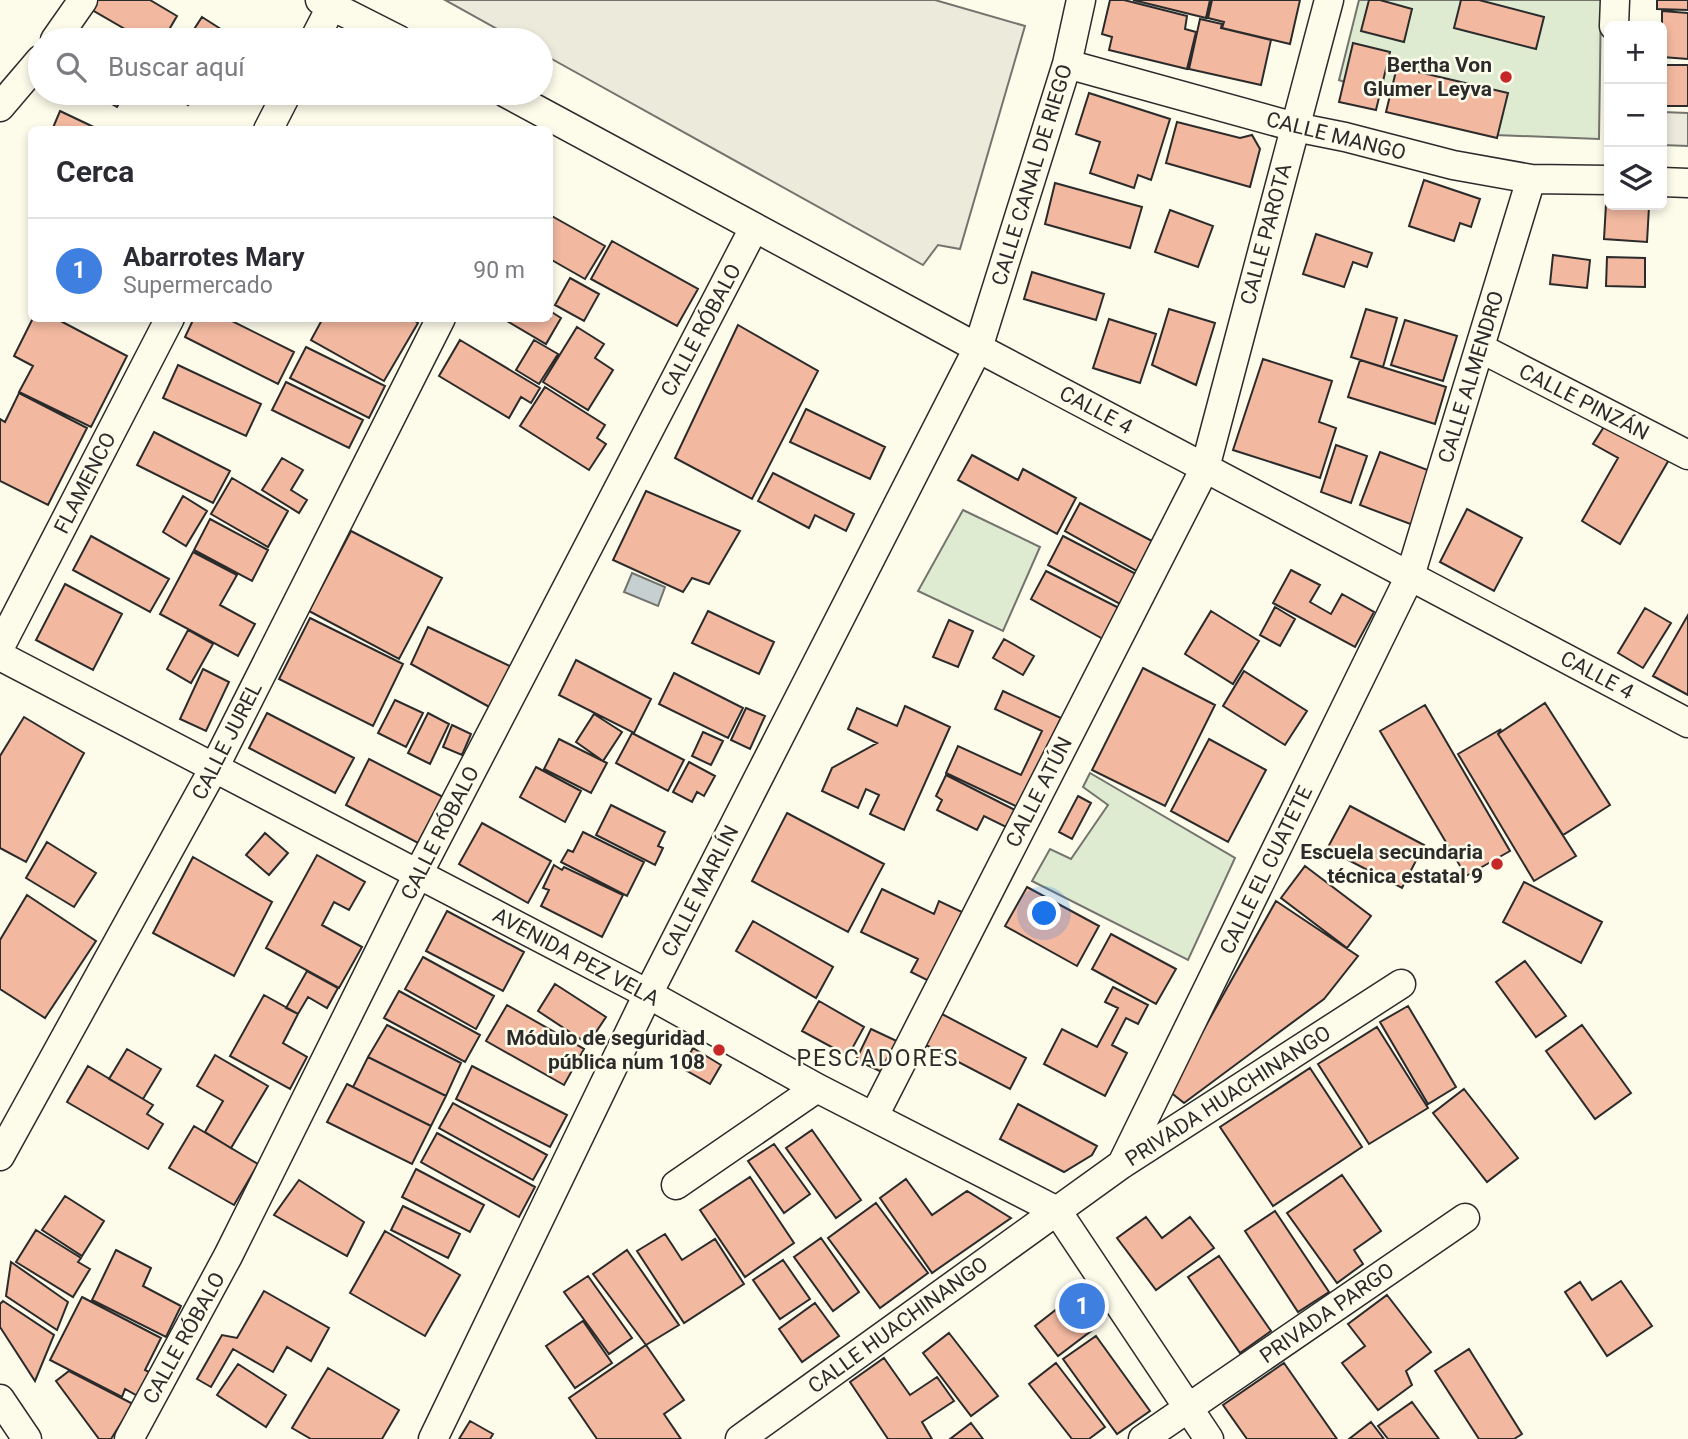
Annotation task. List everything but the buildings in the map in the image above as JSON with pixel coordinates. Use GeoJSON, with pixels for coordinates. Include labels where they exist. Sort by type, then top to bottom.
{"type":"FeatureCollection","features":[{"type":"Feature","properties":{"kind":"street"},"geometry":{"type":"LineString","coordinates":[[63,28],[83,0]]}},
{"type":"Feature","properties":{"kind":"street","name":"CALLE CANAL DE RIEGO"},"geometry":{"type":"LineString","coordinates":[[978,348],[1066,64],[1081,0]]}},
{"type":"Feature","properties":{"kind":"street","name":"CALLE PAROTA"},"geometry":{"type":"LineString","coordinates":[[1205,468],[1329,0]]}},
{"type":"Feature","properties":{"kind":"street"},"geometry":{"type":"LineString","coordinates":[[1614,21],[1615,0]]}},
{"type":"Feature","properties":{"kind":"street"},"geometry":{"type":"LineString","coordinates":[[318,28],[326,3],[375,28]]}},
{"type":"Feature","properties":{"kind":"street","name":"CALLE MANGO"},"geometry":{"type":"LineString","coordinates":[[1066,64],[1294,127],[1345,137],[1453,165],[1531,178],[1604,180]]}},
{"type":"Feature","properties":{"kind":"street"},"geometry":{"type":"LineString","coordinates":[[0,107],[28,74]]}},
{"type":"Feature","properties":{"kind":"street"},"geometry":{"type":"LineString","coordinates":[[270,126],[281,105]]}},
{"type":"Feature","properties":{"kind":"street","name":"CALLE 4"},"geometry":{"type":"LineString","coordinates":[[521,105],[541,121]]}},
{"type":"Feature","properties":{"kind":"street","name":"CALLE 4"},"geometry":{"type":"LineString","coordinates":[[553,127],[754,228],[1688,723]]}},
{"type":"Feature","properties":{"kind":"street","name":"CALLE ALMENDRO"},"geometry":{"type":"LineString","coordinates":[[1410,576],[1531,178]]}},
{"type":"Feature","properties":{"kind":"street"},"geometry":{"type":"LineString","coordinates":[[1667,182],[1688,183]]}},
{"type":"Feature","properties":{"kind":"street","name":"CALLE RÓBALO"},"geometry":{"type":"LineString","coordinates":[[129,1439],[228,1256],[418,874],[754,228]]}},
{"type":"Feature","properties":{"kind":"street","name":"FLAMENCO"},"geometry":{"type":"LineString","coordinates":[[0,647],[168,322]]}},
{"type":"Feature","properties":{"kind":"street","name":"CALLE JUREL"},"geometry":{"type":"LineString","coordinates":[[0,1156],[214,768],[439,322]]}},
{"type":"Feature","properties":{"kind":"street","name":"CALLE MARLÍN"},"geometry":{"type":"LineString","coordinates":[[433,1439],[648,994],[978,348]]}},
{"type":"Feature","properties":{"kind":"street","name":"CALLE PINZÁN"},"geometry":{"type":"LineString","coordinates":[[1480,348],[1688,455]]}},
{"type":"Feature","properties":{"kind":"street","name":"CALLE ATÚN"},"geometry":{"type":"LineString","coordinates":[[874,1116],[1205,468]]}},
{"type":"Feature","properties":{"kind":"street","name":"CALLE EL CUATETE"},"geometry":{"type":"LineString","coordinates":[[1122,1164],[1410,576]]}},
{"type":"Feature","properties":{"kind":"street","name":"AVENIDA PEZ VELA"},"geometry":{"type":"LineString","coordinates":[[0,656],[648,994],[817,1088],[1057,1211],[1209,1439]]}},
{"type":"Feature","properties":{"kind":"street","name":"PRIVADA HUACHINANGO"},"geometry":{"type":"LineString","coordinates":[[1057,1211],[1122,1164],[1401,984]]}},
{"type":"Feature","properties":{"kind":"street"},"geometry":{"type":"LineString","coordinates":[[676,1185],[817,1088]]}},
{"type":"Feature","properties":{"kind":"street","name":"CALLE HUACHINANGO"},"geometry":{"type":"LineString","coordinates":[[740,1439],[1057,1211]]}},
{"type":"Feature","properties":{"kind":"street","name":"PRIVADA PARGO"},"geometry":{"type":"LineString","coordinates":[[1143,1439],[1465,1218]]}},
{"type":"Feature","properties":{"kind":"street"},"geometry":{"type":"LineString","coordinates":[[0,1399],[27,1439]]}},
{"type":"Feature","properties":{"kind":"green space"},"geometry":{"type":"Polygon","coordinates":[[[1359,0],[1601,0],[1599,139],[1495,135],[1339,80],[1359,0]]]}},
{"type":"Feature","properties":{"kind":"green space"},"geometry":{"type":"Polygon","coordinates":[[[963,510],[1040,547],[1003,631],[918,591],[963,510]]]}},
{"type":"Feature","properties":{"kind":"green space"},"geometry":{"type":"Polygon","coordinates":[[[1090,773],[1235,858],[1188,960],[1032,881],[1050,849],[1071,859],[1108,805],[1083,787],[1090,773]]]}},
{"type":"Feature","properties":{"kind":"shaded area"},"geometry":{"type":"Polygon","coordinates":[[[445,0],[935,0],[1025,26],[960,249],[938,245],[923,265],[553,60],[553,28],[495,28],[445,0]]]}},
{"type":"Feature","properties":{"kind":"shaded area"},"geometry":{"type":"Polygon","coordinates":[[[1667,112],[1688,113],[1688,146],[1667,145],[1667,112]]]}},
{"type":"Feature","properties":{"kind":"shaded area"},"geometry":{"type":"Polygon","coordinates":[[[632,573],[665,587],[658,606],[624,592],[632,573]]]}},
{"type":"Feature","properties":{"kind":"place","name":"Bertha Von Glumer Leyva"},"geometry":{"type":"Point","coordinates":[1506,77]}},
{"type":"Feature","properties":{"kind":"place","name":"Escuela secundaria técnica estatal 9"},"geometry":{"type":"Point","coordinates":[1497,864]}},
{"type":"Feature","properties":{"kind":"place","name":"Módulo de seguridad pública num 108"},"geometry":{"type":"Point","coordinates":[719,1050]}},
{"type":"Feature","properties":{"kind":"place","name":"Abarrotes Mary"},"geometry":{"type":"Point","coordinates":[1082,1306]}},
{"type":"Feature","properties":{"kind":"district","name":"PESCADORES"},"geometry":{"type":"Point","coordinates":[878,1058]}}]}
